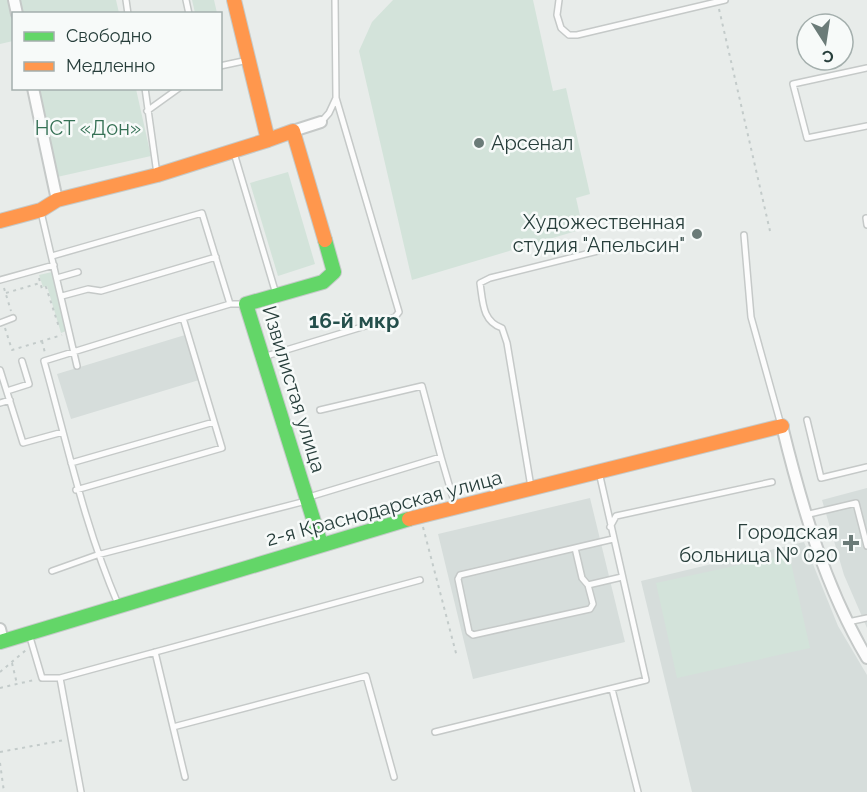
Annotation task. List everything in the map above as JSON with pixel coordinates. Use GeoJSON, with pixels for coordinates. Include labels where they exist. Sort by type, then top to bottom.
{"type":"FeatureCollection","features":[{"type":"Feature","properties":{"kind":"street"},"geometry":{"type":"LineString","coordinates":[[234,0],[268,140]]}},
{"type":"Feature","properties":{"kind":"street"},"geometry":{"type":"LineString","coordinates":[[33,90],[57,200]]}},
{"type":"Feature","properties":{"kind":"street"},"geometry":{"type":"LineString","coordinates":[[0,221],[41,210],[57,200],[157,175],[321,122]]}},
{"type":"Feature","properties":{"kind":"street","name":"Извилистая улица"},"geometry":{"type":"LineString","coordinates":[[293,131],[334,272],[323,282],[246,304],[321,544]]}},
{"type":"Feature","properties":{"kind":"street"},"geometry":{"type":"LineString","coordinates":[[782,426],[805,515],[846,623],[867,658]]}},
{"type":"Feature","properties":{"kind":"street","name":"2-я Краснодарская улица"},"geometry":{"type":"LineString","coordinates":[[1,637],[31,639],[118,605],[321,544],[598,470],[782,426]]}},
{"type":"Feature","properties":{"kind":"lane"},"geometry":{"type":"LineString","coordinates":[[261,357],[394,317],[399,312],[336,98],[335,0]]}},
{"type":"Feature","properties":{"kind":"lane"},"geometry":{"type":"LineString","coordinates":[[560,0],[557,15],[561,28],[569,35],[725,0]]}},
{"type":"Feature","properties":{"kind":"lane"},"geometry":{"type":"LineString","coordinates":[[222,66],[249,60]]}},
{"type":"Feature","properties":{"kind":"lane"},"geometry":{"type":"LineString","coordinates":[[867,68],[793,84],[807,138],[867,126]]}},
{"type":"Feature","properties":{"kind":"lane"},"geometry":{"type":"LineString","coordinates":[[144,90],[157,175]]}},
{"type":"Feature","properties":{"kind":"lane"},"geometry":{"type":"LineString","coordinates":[[147,111],[176,90]]}},
{"type":"Feature","properties":{"kind":"lane"},"geometry":{"type":"LineString","coordinates":[[321,122],[329,113],[336,98]]}},
{"type":"Feature","properties":{"kind":"lane"},"geometry":{"type":"LineString","coordinates":[[233,151],[277,295]]}},
{"type":"Feature","properties":{"kind":"lane"},"geometry":{"type":"LineString","coordinates":[[41,210],[77,366]]}},
{"type":"Feature","properties":{"kind":"lane"},"geometry":{"type":"LineString","coordinates":[[52,256],[202,213],[230,304]]}},
{"type":"Feature","properties":{"kind":"lane"},"geometry":{"type":"LineString","coordinates":[[744,235],[751,317],[782,426]]}},
{"type":"Feature","properties":{"kind":"lane"},"geometry":{"type":"LineString","coordinates":[[531,488],[507,343],[502,328],[493,325],[484,314],[480,283],[490,278],[614,248]]}},
{"type":"Feature","properties":{"kind":"lane"},"geometry":{"type":"LineString","coordinates":[[62,296],[88,289],[101,291],[216,256]]}},
{"type":"Feature","properties":{"kind":"lane"},"geometry":{"type":"LineString","coordinates":[[1,280],[54,265]]}},
{"type":"Feature","properties":{"kind":"lane"},"geometry":{"type":"LineString","coordinates":[[57,278],[78,272]]}},
{"type":"Feature","properties":{"kind":"lane"},"geometry":{"type":"LineString","coordinates":[[118,605],[97,555],[76,490],[44,361],[230,304],[246,304]]}},
{"type":"Feature","properties":{"kind":"lane"},"geometry":{"type":"LineString","coordinates":[[0,322],[14,318]]}},
{"type":"Feature","properties":{"kind":"lane"},"geometry":{"type":"LineString","coordinates":[[76,490],[222,448],[183,318]]}},
{"type":"Feature","properties":{"kind":"lane"},"geometry":{"type":"LineString","coordinates":[[7,391],[29,384],[21,361]]}},
{"type":"Feature","properties":{"kind":"lane"},"geometry":{"type":"LineString","coordinates":[[0,370],[22,443],[63,432]]}},
{"type":"Feature","properties":{"kind":"lane"},"geometry":{"type":"LineString","coordinates":[[320,410],[422,386],[455,507]]}},
{"type":"Feature","properties":{"kind":"lane"},"geometry":{"type":"LineString","coordinates":[[0,403],[9,400]]}},
{"type":"Feature","properties":{"kind":"lane"},"geometry":{"type":"LineString","coordinates":[[807,420],[821,478],[867,467]]}},
{"type":"Feature","properties":{"kind":"lane"},"geometry":{"type":"LineString","coordinates":[[71,463],[214,422]]}},
{"type":"Feature","properties":{"kind":"lane"},"geometry":{"type":"LineString","coordinates":[[52,571],[97,555],[307,499],[441,457]]}},
{"type":"Feature","properties":{"kind":"lane"},"geometry":{"type":"LineString","coordinates":[[435,732],[646,680],[598,470]]}},
{"type":"Feature","properties":{"kind":"lane"},"geometry":{"type":"LineString","coordinates":[[610,527],[616,516],[772,482]]}},
{"type":"Feature","properties":{"kind":"lane"},"geometry":{"type":"LineString","coordinates":[[805,515],[856,503],[867,546]]}},
{"type":"Feature","properties":{"kind":"lane"},"geometry":{"type":"LineString","coordinates":[[575,548],[582,578],[588,585],[593,604],[590,609],[473,635],[469,632],[458,579],[460,575],[613,539]]}},
{"type":"Feature","properties":{"kind":"lane"},"geometry":{"type":"LineString","coordinates":[[588,585],[622,577]]}},
{"type":"Feature","properties":{"kind":"lane"},"geometry":{"type":"LineString","coordinates":[[31,639],[42,678],[60,678],[420,580]]}},
{"type":"Feature","properties":{"kind":"lane"},"geometry":{"type":"LineString","coordinates":[[846,623],[867,618]]}},
{"type":"Feature","properties":{"kind":"lane"},"geometry":{"type":"LineString","coordinates":[[155,652],[185,777]]}},
{"type":"Feature","properties":{"kind":"lane"},"geometry":{"type":"LineString","coordinates":[[173,727],[366,676],[394,777]]}},
{"type":"Feature","properties":{"kind":"lane"},"geometry":{"type":"LineString","coordinates":[[60,678],[81,792]]}},
{"type":"Feature","properties":{"kind":"lane"},"geometry":{"type":"LineString","coordinates":[[612,688],[638,792]]}},
{"type":"Feature","properties":{"kind":"path"},"geometry":{"type":"LineString","coordinates":[[717,2],[770,231]]}},
{"type":"Feature","properties":{"kind":"path"},"geometry":{"type":"LineString","coordinates":[[36,270],[42,289],[46,287],[61,335]]}},
{"type":"Feature","properties":{"kind":"path"},"geometry":{"type":"LineString","coordinates":[[1,280],[15,323],[4,326],[12,350],[70,332]]}},
{"type":"Feature","properties":{"kind":"path"},"geometry":{"type":"LineString","coordinates":[[6,293],[40,283]]}},
{"type":"Feature","properties":{"kind":"path"},"geometry":{"type":"LineString","coordinates":[[42,341],[47,360]]}},
{"type":"Feature","properties":{"kind":"path"},"geometry":{"type":"LineString","coordinates":[[420,516],[457,657]]}},
{"type":"Feature","properties":{"kind":"path"},"geometry":{"type":"LineString","coordinates":[[0,672],[12,662],[31,639]]}},
{"type":"Feature","properties":{"kind":"path"},"geometry":{"type":"LineString","coordinates":[[12,662],[17,684]]}},
{"type":"Feature","properties":{"kind":"path"},"geometry":{"type":"LineString","coordinates":[[0,688],[42,678]]}},
{"type":"Feature","properties":{"kind":"path"},"geometry":{"type":"LineString","coordinates":[[0,752],[72,739]]}},
{"type":"Feature","properties":{"kind":"path"},"geometry":{"type":"LineString","coordinates":[[0,764],[4,792]]}},
{"type":"Feature","properties":{"kind":"shaded area"},"geometry":{"type":"Polygon","coordinates":[[[185,335],[199,380],[71,419],[57,374],[185,335]]]}},
{"type":"Feature","properties":{"kind":"shaded area","name":"Городская больница № 020"},"geometry":{"type":"Polygon","coordinates":[[[867,488],[867,628],[844,575],[822,500],[867,488]]]}},
{"type":"Feature","properties":{"kind":"shaded area"},"geometry":{"type":"Polygon","coordinates":[[[590,498],[625,642],[473,679],[438,534],[590,498]]]}},
{"type":"Feature","properties":{"kind":"shaded area"},"geometry":{"type":"Polygon","coordinates":[[[804,542],[838,626],[867,675],[867,792],[692,792],[641,581],[804,542]]]}},
{"type":"Feature","properties":{"kind":"green space"},"geometry":{"type":"Polygon","coordinates":[[[0,0],[116,0],[119,12],[12,12],[12,41],[0,44],[0,0]]]}},
{"type":"Feature","properties":{"kind":"green space"},"geometry":{"type":"Polygon","coordinates":[[[192,0],[214,0],[217,12],[195,12],[192,0]]]}},
{"type":"Feature","properties":{"kind":"green space","name":"Арсенал"},"geometry":{"type":"Polygon","coordinates":[[[393,0],[533,0],[553,91],[566,88],[590,194],[576,198],[583,229],[412,280],[359,51],[372,22],[393,0]]]}},
{"type":"Feature","properties":{"kind":"green space","name":"НСТ «Дон»"},"geometry":{"type":"Polygon","coordinates":[[[37,90],[136,90],[151,156],[57,177],[37,90]]]}},
{"type":"Feature","properties":{"kind":"green space"},"geometry":{"type":"Polygon","coordinates":[[[288,172],[315,264],[278,276],[250,183],[288,172]]]}},
{"type":"Feature","properties":{"kind":"green space"},"geometry":{"type":"Polygon","coordinates":[[[52,272],[66,331],[61,333],[47,286],[43,287],[39,275],[52,272]]]}},
{"type":"Feature","properties":{"kind":"green space"},"geometry":{"type":"Polygon","coordinates":[[[789,554],[810,648],[677,678],[656,583],[789,554]]]}},
{"type":"Feature","properties":{"kind":"traffic: fast"},"geometry":{"type":"LineString","coordinates":[[321,544],[246,304],[323,282],[334,272],[325,240]]}},
{"type":"Feature","properties":{"kind":"traffic: fast"},"geometry":{"type":"LineString","coordinates":[[0,642],[409,519]]}},
{"type":"Feature","properties":{"kind":"traffic: slow"},"geometry":{"type":"LineString","coordinates":[[234,0],[268,140],[293,131],[325,240]]}},
{"type":"Feature","properties":{"kind":"traffic: slow"},"geometry":{"type":"LineString","coordinates":[[0,221],[41,210],[57,200],[157,175],[268,140]]}},
{"type":"Feature","properties":{"kind":"traffic: slow"},"geometry":{"type":"LineString","coordinates":[[409,519],[782,426]]}},
{"type":"Feature","properties":{"kind":"place","name":"Арсенал"},"geometry":{"type":"Point","coordinates":[479,143]}},
{"type":"Feature","properties":{"kind":"place","name":"Художественная студия \"Апельсин\""},"geometry":{"type":"Point","coordinates":[697,234]}},
{"type":"Feature","properties":{"kind":"place","name":"Городская больница № 020"},"geometry":{"type":"Point","coordinates":[851,543]}},
{"type":"Feature","properties":{"kind":"district","name":"16-й мкр"},"geometry":{"type":"Point","coordinates":[354,320]}}]}
